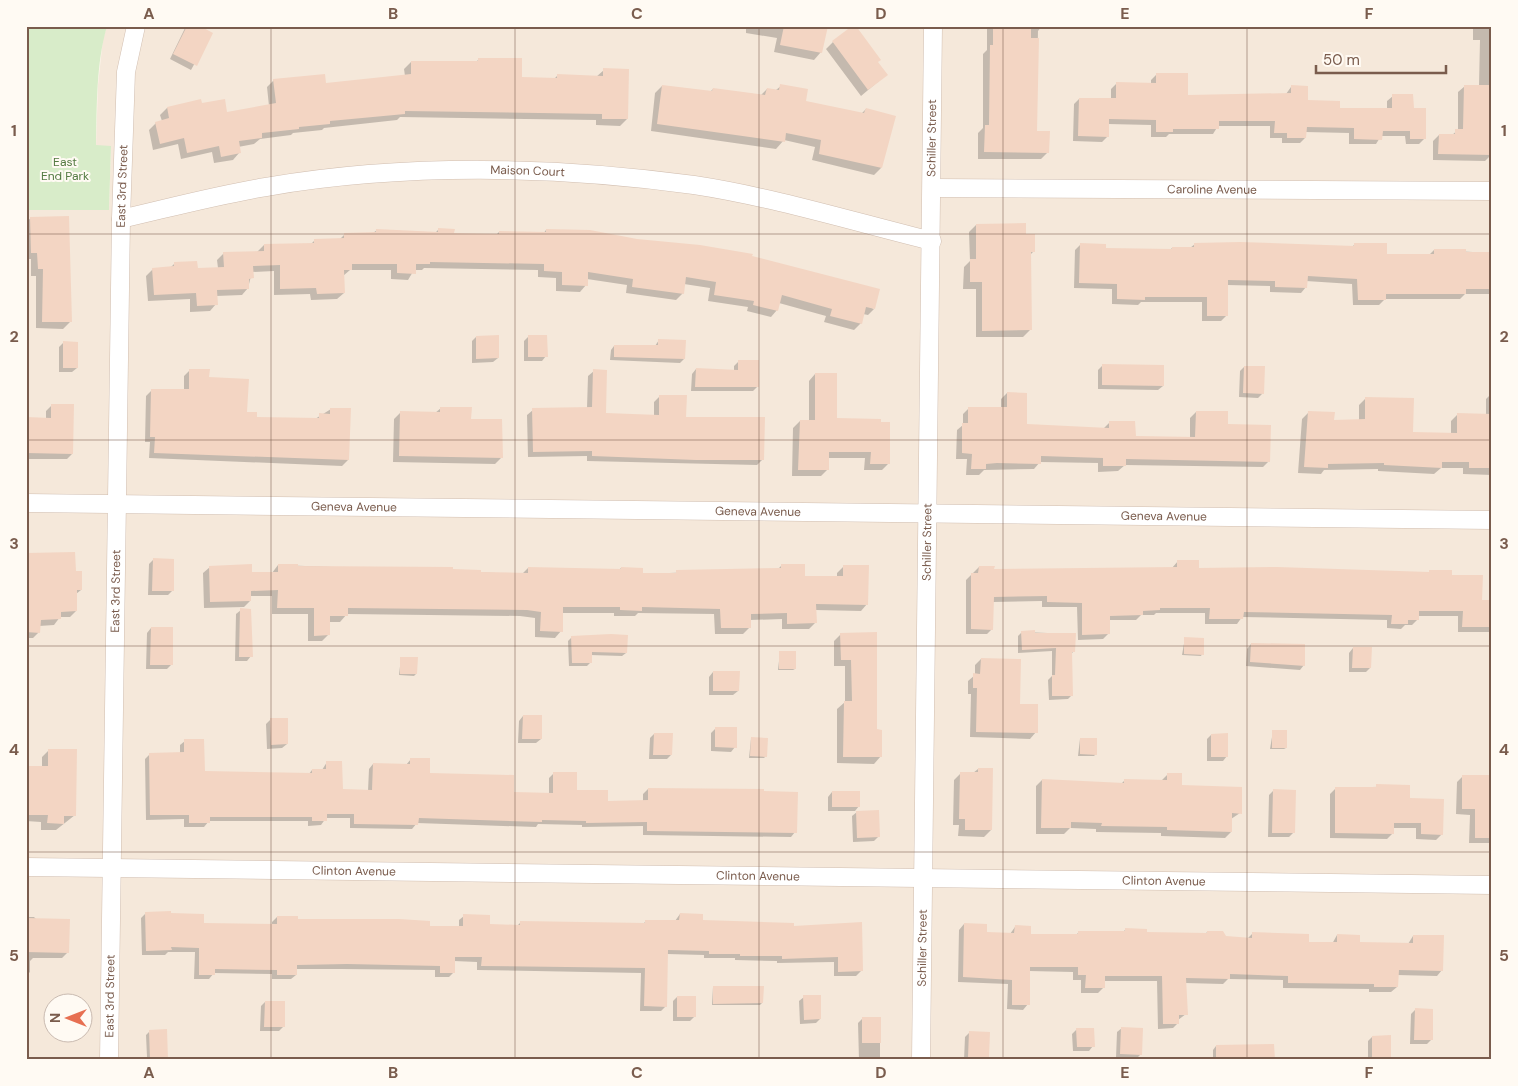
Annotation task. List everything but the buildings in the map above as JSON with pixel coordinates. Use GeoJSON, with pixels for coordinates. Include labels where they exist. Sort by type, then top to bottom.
{"type":"FeatureCollection","features":[{"type":"Feature","properties":{"kind":"street","name":"East 3rd Street"},"geometry":{"type":"LineString","coordinates":[[109,1060],[121,219],[126,72],[136,26]]}},
{"type":"Feature","properties":{"kind":"street"},"geometry":{"type":"LineString","coordinates":[[920,26],[933,32]]}},
{"type":"Feature","properties":{"kind":"street","name":"Schiller Street"},"geometry":{"type":"LineString","coordinates":[[921,1060],[933,188],[933,32]]}},
{"type":"Feature","properties":{"kind":"street","name":"Maison Court"},"geometry":{"type":"LineString","coordinates":[[121,219],[266,187],[343,177],[457,170],[521,170],[589,174],[696,186],[791,206],[932,241]]}},
{"type":"Feature","properties":{"kind":"street","name":"Caroline Avenue"},"geometry":{"type":"LineString","coordinates":[[933,188],[1492,192]]}},
{"type":"Feature","properties":{"kind":"street","name":"Geneva Avenue"},"geometry":{"type":"LineString","coordinates":[[26,503],[117,506],[928,512],[1492,520]]}},
{"type":"Feature","properties":{"kind":"street","name":"Clinton Avenue"},"geometry":{"type":"LineString","coordinates":[[26,868],[1492,885]]}},
{"type":"Feature","properties":{"kind":"shaded area"},"geometry":{"type":"Polygon","coordinates":[[[107,26],[1492,26],[1492,1060],[26,1060],[26,210],[109,210],[111,146],[96,146],[98,85],[103,39],[107,26]]]}},
{"type":"Feature","properties":{"kind":"green space","name":"East End Park"},"geometry":{"type":"Polygon","coordinates":[[[26,26],[107,26],[99,70],[96,145],[111,146],[109,210],[26,210],[26,26]]]}}]}
